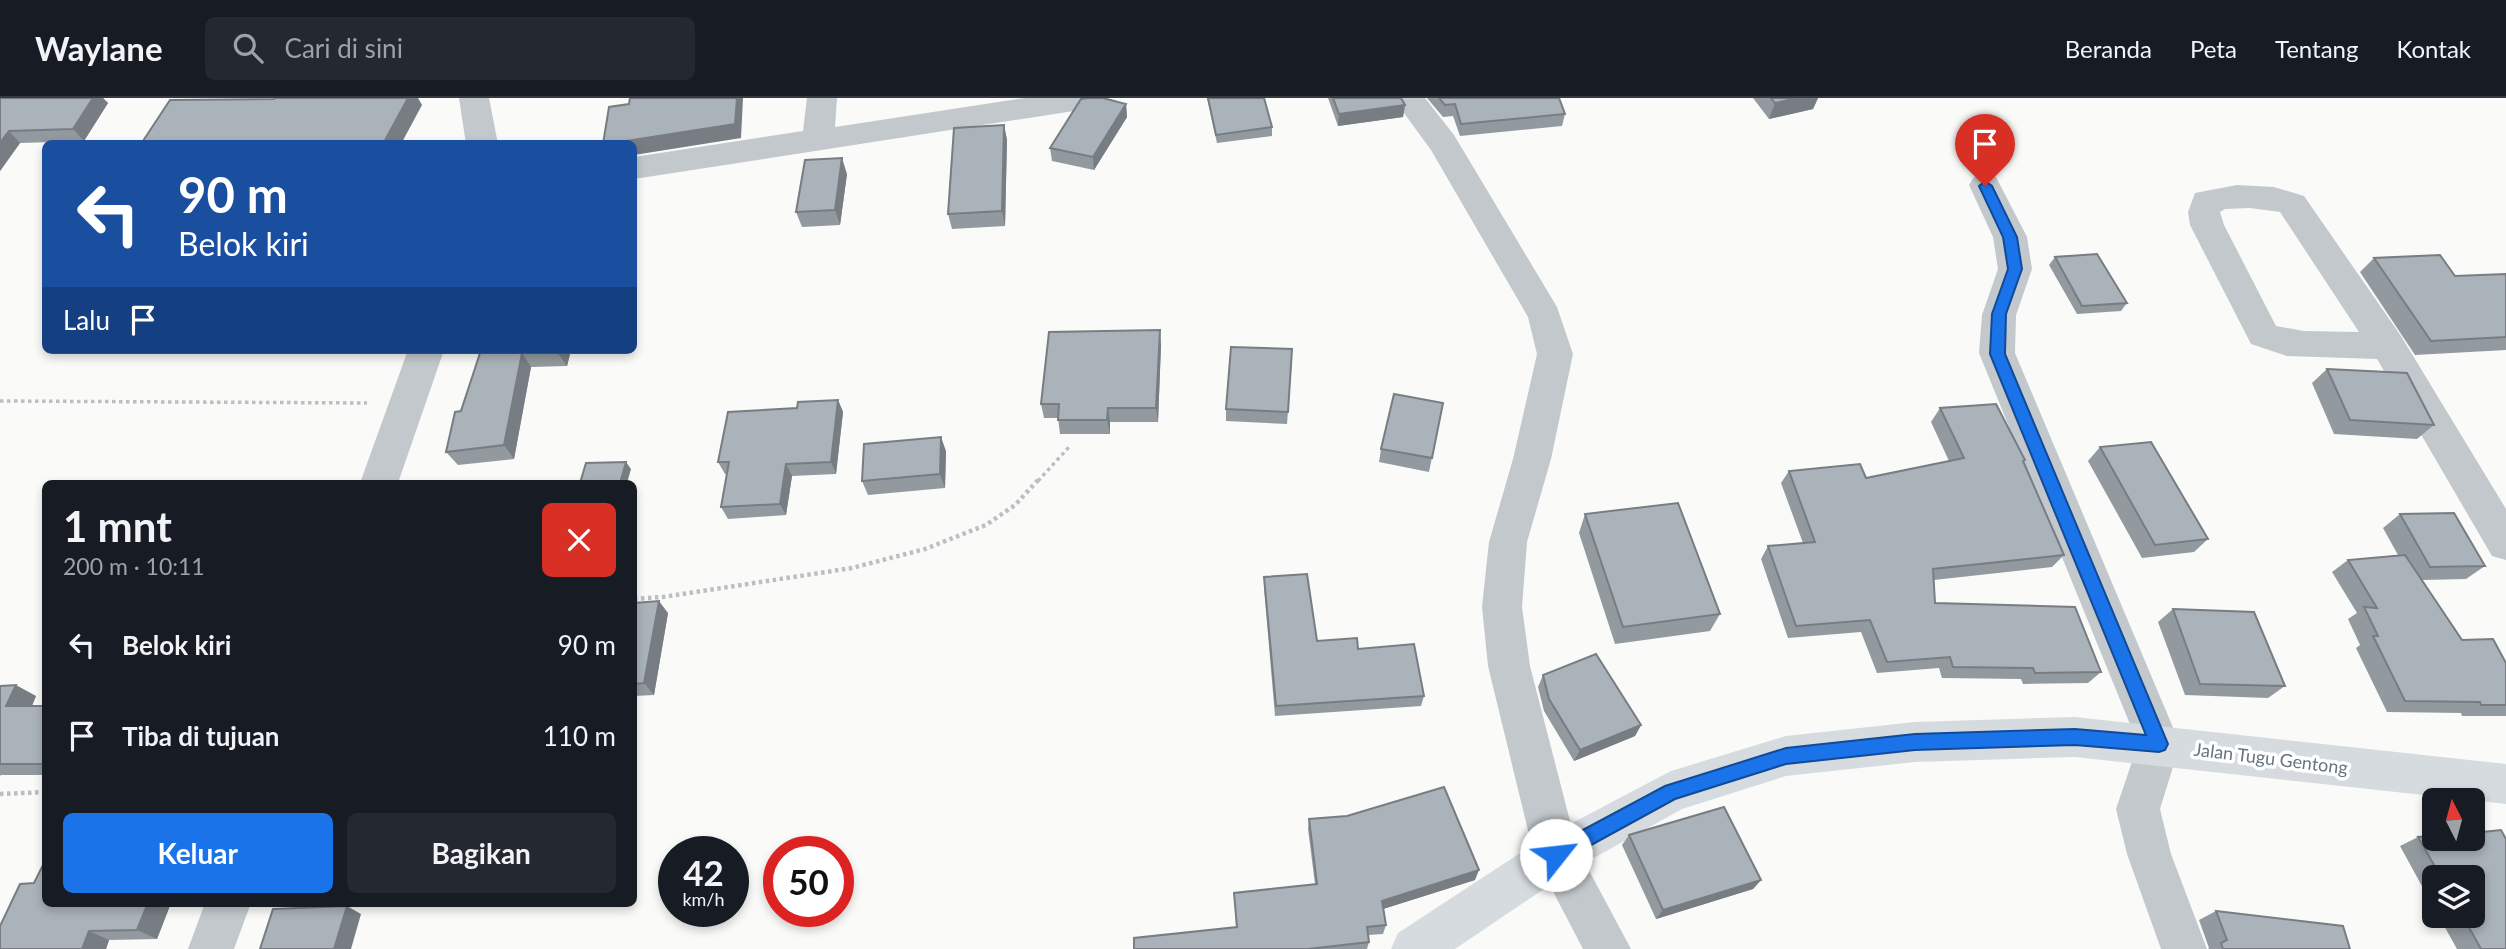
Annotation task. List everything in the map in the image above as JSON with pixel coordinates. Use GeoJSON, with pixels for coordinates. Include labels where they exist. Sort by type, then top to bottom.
{"type":"FeatureCollection","features":[{"type":"Feature","properties":{"kind":"main road","name":"Jalan Tugu Gentong"},"geometry":{"type":"LineString","coordinates":[[1414,949],[1556,855],[1671,792],[1786,756],[1915,742],[2061,737],[2159,744],[2281,761],[2506,784]]}},
{"type":"Feature","properties":{"kind":"street"},"geometry":{"type":"LineString","coordinates":[[474,98],[481,140]]}},
{"type":"Feature","properties":{"kind":"street"},"geometry":{"type":"LineString","coordinates":[[818,140],[822,98]]}},
{"type":"Feature","properties":{"kind":"street"},"geometry":{"type":"LineString","coordinates":[[637,168],[1093,98]]}},
{"type":"Feature","properties":{"kind":"street"},"geometry":{"type":"LineString","coordinates":[[1408,98],[1443,142],[1545,316],[1551,335],[1555,354],[1532,459],[1508,542],[1502,607],[1509,666],[1556,855],[1608,949]]}},
{"type":"Feature","properties":{"kind":"street"},"geometry":{"type":"LineString","coordinates":[[1985,186],[2010,237],[2015,269],[1999,314],[1997,354],[2159,744],[2138,809],[2150,854],[2184,949]]}},
{"type":"Feature","properties":{"kind":"street"},"geometry":{"type":"LineString","coordinates":[[2389,346],[2290,343],[2268,339],[2263,335],[2207,225],[2204,212],[2207,201],[2227,198],[2278,200],[2292,204],[2389,346],[2506,544]]}},
{"type":"Feature","properties":{"kind":"street"},"geometry":{"type":"LineString","coordinates":[[380,480],[425,354]]}},
{"type":"Feature","properties":{"kind":"street"},"geometry":{"type":"LineString","coordinates":[[211,949],[227,907]]}},
{"type":"Feature","properties":{"kind":"path"},"geometry":{"type":"LineString","coordinates":[[0,401],[407,404]]}},
{"type":"Feature","properties":{"kind":"path"},"geometry":{"type":"LineString","coordinates":[[637,599],[852,568],[925,550],[986,525],[1015,505],[1070,446]]}},
{"type":"Feature","properties":{"kind":"path"},"geometry":{"type":"LineString","coordinates":[[0,794],[42,792]]}},
{"type":"Feature","properties":{"kind":"building"},"geometry":{"type":"Polygon","coordinates":[[[0,98],[93,98],[73,129],[9,131],[0,143],[0,98]]]}},
{"type":"Feature","properties":{"kind":"building"},"geometry":{"type":"Polygon","coordinates":[[[408,98],[385,140],[144,140],[170,100],[408,98]]]}},
{"type":"Feature","properties":{"kind":"building"},"geometry":{"type":"Polygon","coordinates":[[[630,98],[737,98],[735,124],[633,140],[604,140],[609,107],[629,104],[630,98]]]}},
{"type":"Feature","properties":{"kind":"building"},"geometry":{"type":"Polygon","coordinates":[[[1103,98],[1126,104],[1093,157],[1050,148],[1081,99],[1103,98]]]}},
{"type":"Feature","properties":{"kind":"building"},"geometry":{"type":"Polygon","coordinates":[[[1208,98],[1264,98],[1272,127],[1216,135],[1208,98]]]}},
{"type":"Feature","properties":{"kind":"building"},"geometry":{"type":"Polygon","coordinates":[[[1333,98],[1401,98],[1405,105],[1339,114],[1333,98]]]}},
{"type":"Feature","properties":{"kind":"building"},"geometry":{"type":"Polygon","coordinates":[[[1439,98],[1559,98],[1565,114],[1461,124],[1455,104],[1445,105],[1439,98]]]}},
{"type":"Feature","properties":{"kind":"building"},"geometry":{"type":"Polygon","coordinates":[[[1771,98],[1798,98],[1775,103],[1771,98]]]}},
{"type":"Feature","properties":{"kind":"building"},"geometry":{"type":"Polygon","coordinates":[[[1004,125],[1002,211],[948,214],[954,128],[1004,125]]]}},
{"type":"Feature","properties":{"kind":"building"},"geometry":{"type":"Polygon","coordinates":[[[842,158],[835,210],[796,212],[805,160],[842,158]]]}},
{"type":"Feature","properties":{"kind":"building"},"geometry":{"type":"Polygon","coordinates":[[[2097,254],[2127,303],[2082,306],[2055,257],[2097,254]]]}},
{"type":"Feature","properties":{"kind":"building"},"geometry":{"type":"Polygon","coordinates":[[[2440,255],[2455,276],[2506,274],[2506,337],[2431,341],[2374,258],[2440,255]]]}},
{"type":"Feature","properties":{"kind":"building"},"geometry":{"type":"Polygon","coordinates":[[[1160,330],[1156,408],[1108,408],[1107,420],[1058,420],[1059,404],[1041,404],[1049,332],[1160,330]]]}},
{"type":"Feature","properties":{"kind":"building"},"geometry":{"type":"Polygon","coordinates":[[[1231,347],[1292,349],[1288,412],[1226,409],[1231,347]]]}},
{"type":"Feature","properties":{"kind":"building"},"geometry":{"type":"Polygon","coordinates":[[[480,354],[522,354],[504,445],[446,452],[455,412],[461,411],[480,354]]]}},
{"type":"Feature","properties":{"kind":"building"},"geometry":{"type":"Polygon","coordinates":[[[2327,369],[2407,373],[2434,425],[2350,420],[2327,369]]]}},
{"type":"Feature","properties":{"kind":"building"},"geometry":{"type":"Polygon","coordinates":[[[1394,394],[1443,403],[1432,458],[1381,449],[1394,394]]]}},
{"type":"Feature","properties":{"kind":"building"},"geometry":{"type":"Polygon","coordinates":[[[838,400],[831,462],[786,464],[780,504],[721,507],[729,462],[718,462],[728,412],[797,408],[798,402],[838,400]]]}},
{"type":"Feature","properties":{"kind":"building"},"geometry":{"type":"Polygon","coordinates":[[[1996,404],[2025,460],[2023,461],[2064,555],[1933,569],[1935,603],[2075,607],[2101,672],[2035,673],[2033,668],[1953,667],[1950,657],[1887,662],[1870,620],[1796,626],[1768,546],[1815,542],[1789,471],[1860,464],[1866,478],[1964,458],[1940,408],[1996,404]]]}},
{"type":"Feature","properties":{"kind":"building"},"geometry":{"type":"Polygon","coordinates":[[[941,437],[940,474],[862,481],[864,444],[941,437]]]}},
{"type":"Feature","properties":{"kind":"building"},"geometry":{"type":"Polygon","coordinates":[[[2151,442],[2208,539],[2155,545],[2100,447],[2151,442]]]}},
{"type":"Feature","properties":{"kind":"building"},"geometry":{"type":"Polygon","coordinates":[[[626,462],[621,480],[581,480],[586,463],[626,462]]]}},
{"type":"Feature","properties":{"kind":"building"},"geometry":{"type":"Polygon","coordinates":[[[1678,503],[1720,614],[1623,627],[1585,514],[1678,503]]]}},
{"type":"Feature","properties":{"kind":"building"},"geometry":{"type":"Polygon","coordinates":[[[2454,513],[2485,566],[2430,567],[2400,514],[2454,513]]]}},
{"type":"Feature","properties":{"kind":"building"},"geometry":{"type":"Polygon","coordinates":[[[2405,555],[2462,640],[2493,639],[2506,663],[2506,705],[2405,701],[2373,636],[2378,636],[2364,607],[2377,608],[2348,560],[2405,555]]]}},
{"type":"Feature","properties":{"kind":"building"},"geometry":{"type":"Polygon","coordinates":[[[1307,574],[1317,641],[1357,638],[1358,649],[1414,644],[1424,696],[1276,706],[1264,577],[1307,574]]]}},
{"type":"Feature","properties":{"kind":"building"},"geometry":{"type":"Polygon","coordinates":[[[659,601],[644,683],[637,684],[637,603],[659,601]]]}},
{"type":"Feature","properties":{"kind":"building"},"geometry":{"type":"Polygon","coordinates":[[[2173,609],[2254,612],[2285,686],[2200,684],[2173,609]]]}},
{"type":"Feature","properties":{"kind":"building"},"geometry":{"type":"Polygon","coordinates":[[[1596,654],[1641,725],[1580,750],[1549,699],[1543,675],[1596,654]]]}},
{"type":"Feature","properties":{"kind":"building"},"geometry":{"type":"Polygon","coordinates":[[[16,685],[6,706],[42,706],[42,764],[0,764],[0,686],[16,685]]]}},
{"type":"Feature","properties":{"kind":"building"},"geometry":{"type":"Polygon","coordinates":[[[1444,787],[1479,870],[1382,901],[1386,925],[1367,927],[1369,942],[1308,949],[1134,949],[1134,938],[1237,927],[1234,893],[1317,884],[1309,819],[1347,816],[1444,787]]]}},
{"type":"Feature","properties":{"kind":"building"},"geometry":{"type":"Polygon","coordinates":[[[1724,807],[1761,880],[1663,910],[1629,835],[1724,807]]]}},
{"type":"Feature","properties":{"kind":"building"},"geometry":{"type":"Polygon","coordinates":[[[2501,830],[2506,839],[2506,949],[2481,949],[2469,928],[2485,928],[2485,865],[2434,865],[2426,851],[2485,851],[2485,832],[2501,830]]]}},
{"type":"Feature","properties":{"kind":"building"},"geometry":{"type":"Polygon","coordinates":[[[42,867],[42,907],[146,907],[137,930],[89,931],[82,949],[0,949],[0,926],[20,884],[34,883],[42,867]]]}},
{"type":"Feature","properties":{"kind":"building"},"geometry":{"type":"Polygon","coordinates":[[[347,907],[334,949],[260,949],[273,909],[347,907]]]}},
{"type":"Feature","properties":{"kind":"building"},"geometry":{"type":"Polygon","coordinates":[[[2216,911],[2343,926],[2350,949],[2223,949],[2221,943],[2227,940],[2216,911]]]}},
{"type":"Feature","properties":{"kind":"route"},"geometry":{"type":"LineString","coordinates":[[1556,855],[1671,792],[1786,756],[1915,742],[2075,737],[2159,744],[1997,354],[1999,314],[2015,269],[2010,237],[1985,186]]}}]}
